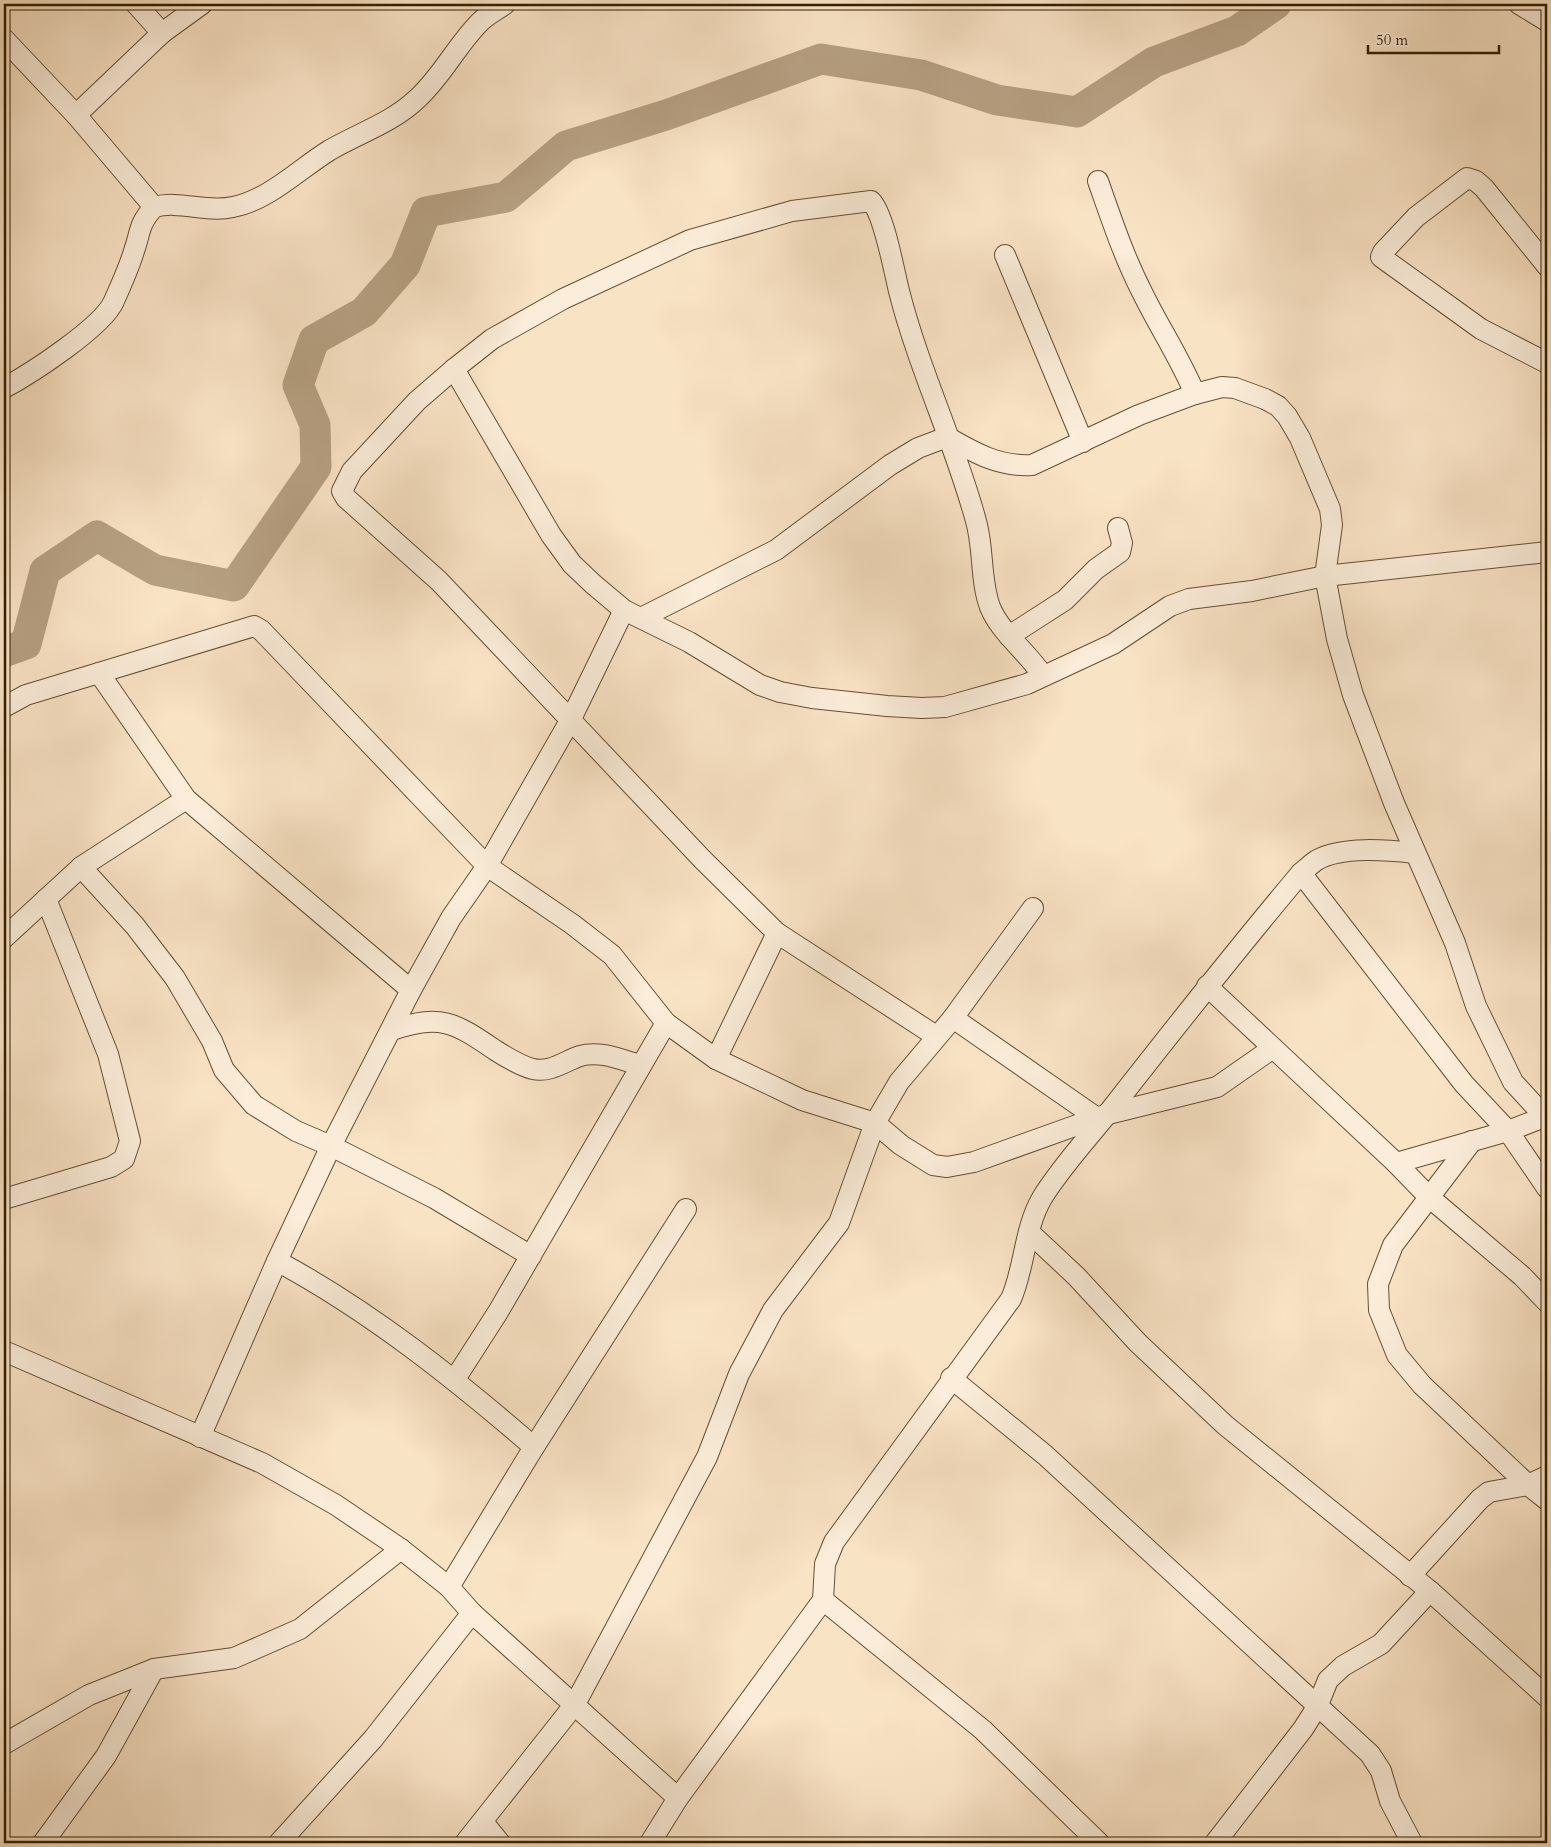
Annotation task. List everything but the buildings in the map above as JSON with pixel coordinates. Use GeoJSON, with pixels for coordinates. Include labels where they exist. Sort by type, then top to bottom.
{"type":"FeatureCollection","features":[{"type":"Feature","properties":{"kind":"street"},"geometry":{"type":"LineString","coordinates":[[136,4],[162,33]]}},
{"type":"Feature","properties":{"kind":"street"},"geometry":{"type":"LineString","coordinates":[[76,115],[162,33],[202,4]]}},
{"type":"Feature","properties":{"kind":"street"},"geometry":{"type":"LineString","coordinates":[[4,388],[34,372],[87,331],[114,303],[134,251],[142,220],[154,207],[174,203],[208,209],[232,207],[256,200],[331,150],[396,118],[439,76],[481,21],[505,4]]}},
{"type":"Feature","properties":{"kind":"street"},"geometry":{"type":"LineString","coordinates":[[1519,4],[1547,22]]}},
{"type":"Feature","properties":{"kind":"street"},"geometry":{"type":"LineString","coordinates":[[4,39],[76,115],[154,207]]}},
{"type":"Feature","properties":{"kind":"street"},"geometry":{"type":"LineString","coordinates":[[1547,266],[1484,188],[1476,181],[1467,178],[1416,217],[1383,252],[1381,258],[1481,329],[1547,363]]}},
{"type":"Feature","properties":{"kind":"street"},"geometry":{"type":"LineString","coordinates":[[1098,181],[1112,221],[1142,292],[1183,365],[1195,394]]}},
{"type":"Feature","properties":{"kind":"street"},"geometry":{"type":"LineString","coordinates":[[936,1036],[778,933],[703,860],[439,582],[346,498],[342,491],[352,471],[417,401],[492,339],[563,299],[690,240],[792,211],[871,201],[879,214],[901,299],[926,379],[976,520],[990,607],[1009,636],[1032,659],[1043,676]]}},
{"type":"Feature","properties":{"kind":"street"},"geometry":{"type":"LineString","coordinates":[[1005,255],[1083,442]]}},
{"type":"Feature","properties":{"kind":"street"},"geometry":{"type":"LineString","coordinates":[[454,369],[551,535],[572,564],[633,614],[689,642],[760,685],[780,692],[812,698],[888,706],[945,707],[998,693],[1043,676],[1113,644],[1170,606],[1189,599],[1252,591],[1325,576],[1547,552]]}},
{"type":"Feature","properties":{"kind":"street"},"geometry":{"type":"LineString","coordinates":[[200,1437],[277,1261],[331,1146],[411,990],[451,918],[487,866],[633,614],[776,550],[890,466],[918,448],[947,437],[985,457],[1000,463],[1016,466],[1032,465],[1139,415],[1195,394],[1222,388],[1236,388],[1265,399],[1278,406],[1288,416],[1300,438],[1330,509],[1332,525],[1325,576],[1337,639],[1352,695],[1415,853],[1455,944],[1476,1006],[1513,1082],[1546,1116],[1508,1131],[1396,1163]]}},
{"type":"Feature","properties":{"kind":"street"},"geometry":{"type":"LineString","coordinates":[[1009,636],[1065,600],[1096,570],[1120,552],[1122,543],[1118,528]]}},
{"type":"Feature","properties":{"kind":"street"},"geometry":{"type":"LineString","coordinates":[[4,707],[26,695],[254,626],[261,630],[487,866],[572,924],[612,955],[666,1023],[716,1059],[802,1100],[875,1123],[920,1158],[933,1165],[947,1167],[974,1162],[1102,1116],[1217,1087],[1273,1048]]}},
{"type":"Feature","properties":{"kind":"street"},"geometry":{"type":"LineString","coordinates":[[99,674],[186,799],[411,990]]}},
{"type":"Feature","properties":{"kind":"street"},"geometry":{"type":"LineString","coordinates":[[4,938],[81,867],[186,799]]}},
{"type":"Feature","properties":{"kind":"street"},"geometry":{"type":"LineString","coordinates":[[1384,850],[1401,819]]}},
{"type":"Feature","properties":{"kind":"street"},"geometry":{"type":"LineString","coordinates":[[650,1843],[678,1798],[823,1600],[825,1564],[834,1542],[951,1378],[1011,1299],[1019,1281],[1029,1232],[1042,1199],[1102,1116],[1301,873],[1317,860],[1334,854],[1384,850],[1415,853]]}},
{"type":"Feature","properties":{"kind":"street"},"geometry":{"type":"LineString","coordinates":[[81,867],[135,926],[175,978],[212,1041],[224,1070],[254,1105],[296,1131],[331,1146],[434,1198],[530,1256]]}},
{"type":"Feature","properties":{"kind":"street"},"geometry":{"type":"LineString","coordinates":[[1301,873],[1464,1084],[1508,1131],[1547,1188]]}},
{"type":"Feature","properties":{"kind":"street"},"geometry":{"type":"LineString","coordinates":[[4,1199],[111,1167],[124,1159],[130,1141],[108,1054],[46,899]]}},
{"type":"Feature","properties":{"kind":"street"},"geometry":{"type":"LineString","coordinates":[[465,1843],[575,1704],[707,1457],[739,1374],[773,1310],[839,1223],[875,1123],[899,1082],[953,1018],[1034,908]]}},
{"type":"Feature","properties":{"kind":"street"},"geometry":{"type":"LineString","coordinates":[[716,1059],[778,933]]}},
{"type":"Feature","properties":{"kind":"street"},"geometry":{"type":"LineString","coordinates":[[1207,986],[1396,1163],[1429,1197],[1522,1276],[1547,1302]]}},
{"type":"Feature","properties":{"kind":"street"},"geometry":{"type":"LineString","coordinates":[[953,1018],[1102,1116]]}},
{"type":"Feature","properties":{"kind":"street"},"geometry":{"type":"LineString","coordinates":[[392,1030],[419,1021],[444,1022],[468,1032],[506,1057],[533,1069],[557,1067],[582,1056],[606,1055],[640,1065]]}},
{"type":"Feature","properties":{"kind":"street"},"geometry":{"type":"LineString","coordinates":[[455,1379],[530,1256],[666,1023]]}},
{"type":"Feature","properties":{"kind":"street"},"geometry":{"type":"LineString","coordinates":[[1472,1141],[1393,1245],[1378,1284],[1379,1310],[1397,1355],[1422,1385],[1528,1485],[1547,1500]]}},
{"type":"Feature","properties":{"kind":"street"},"geometry":{"type":"LineString","coordinates":[[449,1587],[534,1447],[686,1209]]}},
{"type":"Feature","properties":{"kind":"street"},"geometry":{"type":"LineString","coordinates":[[1029,1232],[1076,1276],[1138,1343],[1225,1425],[1430,1592],[1547,1697]]}},
{"type":"Feature","properties":{"kind":"street"},"geometry":{"type":"LineString","coordinates":[[277,1261],[326,1287],[455,1379],[534,1447]]}},
{"type":"Feature","properties":{"kind":"street"},"geometry":{"type":"LineString","coordinates":[[4,1351],[262,1463],[336,1505],[401,1548],[449,1587],[472,1613],[678,1798]]}},
{"type":"Feature","properties":{"kind":"street"},"geometry":{"type":"LineString","coordinates":[[951,1378],[1045,1454],[1370,1754],[1381,1771],[1390,1801],[1412,1843]]}},
{"type":"Feature","properties":{"kind":"street"},"geometry":{"type":"LineString","coordinates":[[1410,1576],[1480,1499],[1489,1492],[1528,1485],[1547,1476]]}},
{"type":"Feature","properties":{"kind":"street"},"geometry":{"type":"LineString","coordinates":[[4,1744],[89,1695],[154,1669],[234,1658],[300,1629],[401,1548]]}},
{"type":"Feature","properties":{"kind":"street"},"geometry":{"type":"LineString","coordinates":[[1215,1843],[1303,1729],[1317,1707],[1328,1680],[1343,1666],[1380,1644],[1430,1592]]}},
{"type":"Feature","properties":{"kind":"street"},"geometry":{"type":"LineString","coordinates":[[823,1600],[983,1730],[1099,1843]]}},
{"type":"Feature","properties":{"kind":"street"},"geometry":{"type":"LineString","coordinates":[[278,1843],[373,1738],[472,1613]]}},
{"type":"Feature","properties":{"kind":"street"},"geometry":{"type":"LineString","coordinates":[[43,1843],[106,1756],[154,1669]]}},
{"type":"Feature","properties":{"kind":"street"},"geometry":{"type":"LineString","coordinates":[[483,1822],[500,1843]]}},
{"type":"Feature","properties":{"kind":"waterway"},"geometry":{"type":"LineString","coordinates":[[4,652],[26,644],[45,571],[97,536],[155,570],[234,586],[316,467],[315,425],[298,385],[314,340],[364,312],[405,265],[426,212],[506,197],[566,146],[666,115],[821,59],[921,75],[997,100],[1077,112],[1154,62],[1237,31],[1276,4]]}}]}
